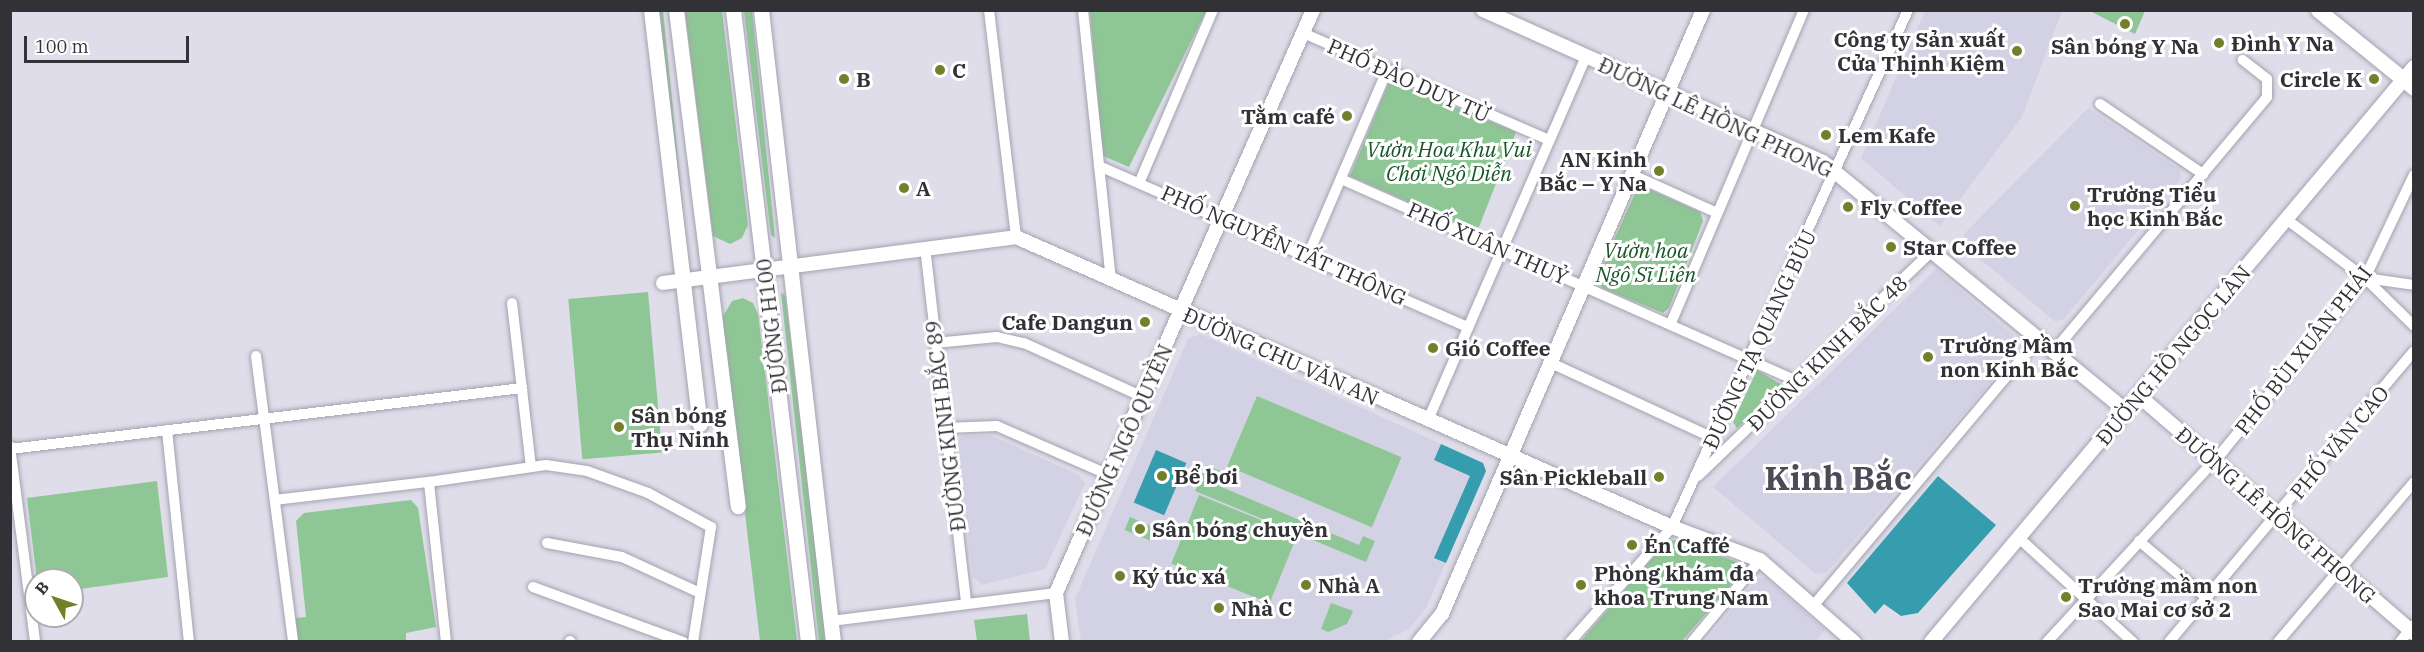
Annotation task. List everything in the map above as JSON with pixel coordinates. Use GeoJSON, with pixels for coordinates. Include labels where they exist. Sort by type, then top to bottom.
{"type":"FeatureCollection","features":[{"type":"Feature","properties":{"kind":"main road"},"geometry":{"type":"LineString","coordinates":[[651,10],[700,424]]}},
{"type":"Feature","properties":{"kind":"main road"},"geometry":{"type":"LineString","coordinates":[[676,10],[738,506]]}},
{"type":"Feature","properties":{"kind":"main road","name":"ĐƯỜNG H100"},"geometry":{"type":"LineString","coordinates":[[733,10],[808,642]]}},
{"type":"Feature","properties":{"kind":"main road","name":"ĐƯỜNG H100"},"geometry":{"type":"LineString","coordinates":[[761,10],[787,266],[833,642]]}},
{"type":"Feature","properties":{"kind":"main road"},"geometry":{"type":"LineString","coordinates":[[2318,10],[2407,84]]}},
{"type":"Feature","properties":{"kind":"street"},"geometry":{"type":"LineString","coordinates":[[663,282],[1016,237],[989,10]]}},
{"type":"Feature","properties":{"kind":"street"},"geometry":{"type":"LineString","coordinates":[[1083,10],[1111,279]]}},
{"type":"Feature","properties":{"kind":"street"},"geometry":{"type":"LineString","coordinates":[[1140,181],[1213,10]]}},
{"type":"Feature","properties":{"kind":"street","name":"ĐƯỜNG NGÔ QUYỀN"},"geometry":{"type":"LineString","coordinates":[[1056,593],[1220,216],[1313,10]]}},
{"type":"Feature","properties":{"kind":"street","name":"ĐƯỜNG LÊ HỒNG PHONG"},"geometry":{"type":"LineString","coordinates":[[1483,10],[1751,129],[1838,171],[2126,411]]}},
{"type":"Feature","properties":{"kind":"street"},"geometry":{"type":"LineString","coordinates":[[1419,642],[1442,614],[1703,10]]}},
{"type":"Feature","properties":{"kind":"street"},"geometry":{"type":"LineString","coordinates":[[1671,323],[1715,212],[1804,10]]}},
{"type":"Feature","properties":{"kind":"street","name":"ĐƯỜNG TẠ QUANG BỬU"},"geometry":{"type":"LineString","coordinates":[[1570,642],[1672,527],[1838,171],[1905,11]]}},
{"type":"Feature","properties":{"kind":"street","name":"PHỐ ĐÀO DUY TỪ"},"geometry":{"type":"LineString","coordinates":[[1303,33],[1549,140]]}},
{"type":"Feature","properties":{"kind":"street"},"geometry":{"type":"LineString","coordinates":[[1428,420],[1586,57]]}},
{"type":"Feature","properties":{"kind":"street"},"geometry":{"type":"LineString","coordinates":[[2055,351],[2269,93],[2264,74],[2243,60]]}},
{"type":"Feature","properties":{"kind":"street","name":"ĐƯỜNG HỒ NGỌC LÂN"},"geometry":{"type":"LineString","coordinates":[[1934,641],[2286,219],[2407,84],[2414,67]]}},
{"type":"Feature","properties":{"kind":"street"},"geometry":{"type":"LineString","coordinates":[[1308,255],[1387,71]]}},
{"type":"Feature","properties":{"kind":"street"},"geometry":{"type":"LineString","coordinates":[[2100,104],[2203,174]]}},
{"type":"Feature","properties":{"kind":"street","name":"PHỐ NGUYỄN TẤT THÔNG"},"geometry":{"type":"LineString","coordinates":[[1099,166],[1140,181],[1468,327]]}},
{"type":"Feature","properties":{"kind":"street"},"geometry":{"type":"LineString","coordinates":[[1633,175],[1715,212]]}},
{"type":"Feature","properties":{"kind":"street","name":"PHỐ BÙI XUÂN PHÁI"},"geometry":{"type":"LineString","coordinates":[[2047,642],[2213,460],[2365,278],[2414,175]]}},
{"type":"Feature","properties":{"kind":"street","name":"PHỐ XUÂN THUỶ"},"geometry":{"type":"LineString","coordinates":[[1341,179],[1751,357],[1799,382]]}},
{"type":"Feature","properties":{"kind":"street"},"geometry":{"type":"LineString","coordinates":[[2286,219],[2365,278],[2414,326]]}},
{"type":"Feature","properties":{"kind":"street","name":"ĐƯỜNG CHU VĂN AN"},"geometry":{"type":"LineString","coordinates":[[1016,237],[1180,312],[1672,527],[1760,560],[1854,642]]}},
{"type":"Feature","properties":{"kind":"street","name":"ĐƯỜNG KINH BẮC 89"},"geometry":{"type":"LineString","coordinates":[[925,247],[966,604]]}},
{"type":"Feature","properties":{"kind":"street","name":"ĐƯỜNG KINH BẮC 48"},"geometry":{"type":"LineString","coordinates":[[1694,480],[1799,382],[1934,249]]}},
{"type":"Feature","properties":{"kind":"street"},"geometry":{"type":"LineString","coordinates":[[2365,278],[2414,285]]}},
{"type":"Feature","properties":{"kind":"street"},"geometry":{"type":"LineString","coordinates":[[512,303],[531,467]]}},
{"type":"Feature","properties":{"kind":"street"},"geometry":{"type":"LineString","coordinates":[[935,343],[997,337],[1024,343],[1143,397]]}},
{"type":"Feature","properties":{"kind":"street"},"geometry":{"type":"LineString","coordinates":[[1814,605],[2039,338]]}},
{"type":"Feature","properties":{"kind":"street","name":"PHỐ VĂN CAO"},"geometry":{"type":"LineString","coordinates":[[2169,642],[2414,351]]}},
{"type":"Feature","properties":{"kind":"street"},"geometry":{"type":"LineString","coordinates":[[256,356],[293,642]]}},
{"type":"Feature","properties":{"kind":"street"},"geometry":{"type":"LineString","coordinates":[[1551,363],[1713,438]]}},
{"type":"Feature","properties":{"kind":"street"},"geometry":{"type":"LineString","coordinates":[[35,642],[11,448],[522,388]]}},
{"type":"Feature","properties":{"kind":"street","name":"ĐƯỜNG LÊ HỒNG PHONG"},"geometry":{"type":"LineString","coordinates":[[2139,396],[2340,571],[2412,630]]}},
{"type":"Feature","properties":{"kind":"street"},"geometry":{"type":"LineString","coordinates":[[945,428],[997,426],[1109,475]]}},
{"type":"Feature","properties":{"kind":"street"},"geometry":{"type":"LineString","coordinates":[[167,430],[189,642]]}},
{"type":"Feature","properties":{"kind":"street"},"geometry":{"type":"LineString","coordinates":[[275,500],[429,482],[531,467],[587,471],[666,500],[711,527],[693,642]]}},
{"type":"Feature","properties":{"kind":"street"},"geometry":{"type":"LineString","coordinates":[[429,482],[446,642]]}},
{"type":"Feature","properties":{"kind":"street"},"geometry":{"type":"LineString","coordinates":[[2278,642],[2414,482]]}},
{"type":"Feature","properties":{"kind":"street"},"geometry":{"type":"LineString","coordinates":[[2019,538],[2132,641]]}},
{"type":"Feature","properties":{"kind":"street"},"geometry":{"type":"LineString","coordinates":[[2139,541],[2207,598]]}},
{"type":"Feature","properties":{"kind":"street"},"geometry":{"type":"LineString","coordinates":[[547,543],[622,557],[700,593]]}},
{"type":"Feature","properties":{"kind":"street"},"geometry":{"type":"LineString","coordinates":[[1692,642],[1760,560]]}},
{"type":"Feature","properties":{"kind":"street"},"geometry":{"type":"LineString","coordinates":[[533,587],[683,642]]}},
{"type":"Feature","properties":{"kind":"street"},"geometry":{"type":"LineString","coordinates":[[831,621],[1056,593],[1062,642]]}},
{"type":"Feature","properties":{"kind":"street"},"geometry":{"type":"LineString","coordinates":[[2400,642],[2412,630]]}},
{"type":"Feature","properties":{"kind":"shaded area"},"geometry":{"type":"Polygon","coordinates":[[[1925,11],[2062,11],[2022,117],[1940,226],[1861,158],[1925,11]]]}},
{"type":"Feature","properties":{"kind":"shaded area","name":"Trường Tiểu học Kinh Bắc"},"geometry":{"type":"Polygon","coordinates":[[[2088,108],[2180,170],[2181,179],[2063,320],[2054,321],[1968,249],[1964,234],[2088,108]]]}},
{"type":"Feature","properties":{"kind":"shaded area"},"geometry":{"type":"Polygon","coordinates":[[[1936,269],[2014,336],[2017,351],[1827,572],[1816,574],[1713,487],[1936,269]]]}},
{"type":"Feature","properties":{"kind":"shaded area"},"geometry":{"type":"Polygon","coordinates":[[[1200,334],[1483,463],[1486,471],[1426,608],[1410,628],[1385,641],[1081,641],[1075,599],[1188,339],[1200,334]]]}},
{"type":"Feature","properties":{"kind":"shaded area"},"geometry":{"type":"Polygon","coordinates":[[[990,435],[1079,475],[1085,483],[1045,569],[982,585],[973,577],[957,442],[962,436],[990,435]]]}},
{"type":"Feature","properties":{"kind":"shaded area"},"geometry":{"type":"Polygon","coordinates":[[[1758,578],[1766,578],[1825,630],[1815,641],[1706,641],[1758,578]]]}},
{"type":"Feature","properties":{"kind":"green space","name":"Sân bóng Y Na"},"geometry":{"type":"Polygon","coordinates":[[[2090,10],[2145,11],[2135,34],[2090,10]]]}},
{"type":"Feature","properties":{"kind":"green space"},"geometry":{"type":"Polygon","coordinates":[[[656,11],[663,11],[687,249],[685,248],[656,11]]]}},
{"type":"Feature","properties":{"kind":"green space"},"geometry":{"type":"Polygon","coordinates":[[[685,11],[722,11],[748,225],[742,238],[730,244],[713,236],[685,11]]]}},
{"type":"Feature","properties":{"kind":"green space"},"geometry":{"type":"Polygon","coordinates":[[[744,11],[752,11],[775,238],[771,235],[744,11]]]}},
{"type":"Feature","properties":{"kind":"green space"},"geometry":{"type":"Polygon","coordinates":[[[1090,11],[1206,11],[1129,167],[1103,156],[1090,11]]]}},
{"type":"Feature","properties":{"kind":"green space","name":"Vườn Hoa Khu Vui Chơi Ngô Diễn"},"geometry":{"type":"Polygon","coordinates":[[[1390,80],[1516,132],[1479,227],[1472,230],[1350,176],[1390,80]]]}},
{"type":"Feature","properties":{"kind":"green space","name":"Vườn hoa Ngô Sĩ Liên"},"geometry":{"type":"Polygon","coordinates":[[[1644,187],[1700,212],[1703,221],[1669,308],[1663,313],[1602,288],[1597,278],[1636,191],[1644,187]]]}},
{"type":"Feature","properties":{"kind":"green space"},"geometry":{"type":"Polygon","coordinates":[[[648,292],[662,452],[582,459],[568,299],[648,292]]]}},
{"type":"Feature","properties":{"kind":"green space"},"geometry":{"type":"Polygon","coordinates":[[[781,293],[785,295],[827,641],[819,641],[781,293]]]}},
{"type":"Feature","properties":{"kind":"green space"},"geometry":{"type":"Polygon","coordinates":[[[743,298],[753,303],[758,314],[797,641],[760,641],[722,318],[732,301],[743,298]]]}},
{"type":"Feature","properties":{"kind":"green space"},"geometry":{"type":"Polygon","coordinates":[[[1757,370],[1784,386],[1737,428],[1733,422],[1757,370]]]}},
{"type":"Feature","properties":{"kind":"green space"},"geometry":{"type":"Polygon","coordinates":[[[1257,396],[1402,457],[1372,527],[1227,466],[1257,396]]]}},
{"type":"Feature","properties":{"kind":"green space"},"geometry":{"type":"Polygon","coordinates":[[[1206,465],[1225,473],[1219,486],[1359,545],[1363,536],[1375,541],[1366,562],[1195,491],[1206,465]]]}},
{"type":"Feature","properties":{"kind":"green space"},"geometry":{"type":"Polygon","coordinates":[[[157,481],[168,577],[84,588],[84,568],[36,568],[27,498],[157,481]]]}},
{"type":"Feature","properties":{"kind":"green space"},"geometry":{"type":"Polygon","coordinates":[[[1199,495],[1297,535],[1270,603],[1171,564],[1199,495]]]}},
{"type":"Feature","properties":{"kind":"green space"},"geometry":{"type":"Polygon","coordinates":[[[411,500],[418,508],[436,627],[406,633],[406,641],[298,641],[295,618],[306,617],[296,521],[304,513],[411,500]]]}},
{"type":"Feature","properties":{"kind":"green space","name":"Sân bóng chuyền"},"geometry":{"type":"Polygon","coordinates":[[[1130,517],[1156,528],[1150,541],[1125,530],[1130,517]]]}},
{"type":"Feature","properties":{"kind":"green space"},"geometry":{"type":"Polygon","coordinates":[[[1676,540],[1740,563],[1743,571],[1682,641],[1580,642],[1667,541],[1676,540]]]}},
{"type":"Feature","properties":{"kind":"green space"},"geometry":{"type":"Polygon","coordinates":[[[1331,603],[1353,611],[1347,624],[1328,632],[1321,629],[1331,603]]]}},
{"type":"Feature","properties":{"kind":"green space"},"geometry":{"type":"Polygon","coordinates":[[[1027,614],[1030,641],[977,641],[974,620],[1027,614]]]}},
{"type":"Feature","properties":{"kind":"water"},"geometry":{"type":"Polygon","coordinates":[[[1441,444],[1483,463],[1486,471],[1446,563],[1434,558],[1470,476],[1434,460],[1441,444]]]}},
{"type":"Feature","properties":{"kind":"water","name":"Bể bơi"},"geometry":{"type":"Polygon","coordinates":[[[1156,450],[1186,463],[1164,515],[1134,502],[1156,450]]]}},
{"type":"Feature","properties":{"kind":"water"},"geometry":{"type":"Polygon","coordinates":[[[1938,476],[1996,525],[1918,613],[1901,616],[1884,604],[1875,614],[1847,583],[1938,476]]]}},
{"type":"Feature","properties":{"kind":"place","name":"Sân bóng Y Na"},"geometry":{"type":"Point","coordinates":[2125,24]}},
{"type":"Feature","properties":{"kind":"place","name":"Đình Y Na"},"geometry":{"type":"Point","coordinates":[2219,43]}},
{"type":"Feature","properties":{"kind":"place","name":"Công ty Sản xuất Cửa Thịnh Kiệm"},"geometry":{"type":"Point","coordinates":[2017,51]}},
{"type":"Feature","properties":{"kind":"place","name":"C"},"geometry":{"type":"Point","coordinates":[940,70]}},
{"type":"Feature","properties":{"kind":"place","name":"B"},"geometry":{"type":"Point","coordinates":[844,79]}},
{"type":"Feature","properties":{"kind":"place","name":"Circle K"},"geometry":{"type":"Point","coordinates":[2374,79]}},
{"type":"Feature","properties":{"kind":"place","name":"Tằm café"},"geometry":{"type":"Point","coordinates":[1347,116]}},
{"type":"Feature","properties":{"kind":"place","name":"Lem Kafe"},"geometry":{"type":"Point","coordinates":[1826,135]}},
{"type":"Feature","properties":{"kind":"place","name":"AN Kinh Bắc – Y Na"},"geometry":{"type":"Point","coordinates":[1659,171]}},
{"type":"Feature","properties":{"kind":"place","name":"A"},"geometry":{"type":"Point","coordinates":[904,188]}},
{"type":"Feature","properties":{"kind":"place","name":"Trường Tiểu học Kinh Bắc"},"geometry":{"type":"Point","coordinates":[2075,206]}},
{"type":"Feature","properties":{"kind":"place","name":"Fly Coffee"},"geometry":{"type":"Point","coordinates":[1848,207]}},
{"type":"Feature","properties":{"kind":"place","name":"Star Coffee"},"geometry":{"type":"Point","coordinates":[1891,247]}},
{"type":"Feature","properties":{"kind":"place","name":"Cafe Dangun"},"geometry":{"type":"Point","coordinates":[1145,322]}},
{"type":"Feature","properties":{"kind":"place","name":"Gió Coffee"},"geometry":{"type":"Point","coordinates":[1433,348]}},
{"type":"Feature","properties":{"kind":"place","name":"Trường Mầm non Kinh Bắc"},"geometry":{"type":"Point","coordinates":[1928,357]}},
{"type":"Feature","properties":{"kind":"place","name":"Sân bóng Thụ Ninh"},"geometry":{"type":"Point","coordinates":[619,427]}},
{"type":"Feature","properties":{"kind":"place","name":"Bể bơi"},"geometry":{"type":"Point","coordinates":[1162,476]}},
{"type":"Feature","properties":{"kind":"place","name":"Sân Pickleball"},"geometry":{"type":"Point","coordinates":[1659,477]}},
{"type":"Feature","properties":{"kind":"place","name":"Sân bóng chuyền"},"geometry":{"type":"Point","coordinates":[1140,529]}},
{"type":"Feature","properties":{"kind":"place","name":"Én Caffé"},"geometry":{"type":"Point","coordinates":[1632,545]}},
{"type":"Feature","properties":{"kind":"place","name":"Ký túc xá"},"geometry":{"type":"Point","coordinates":[1120,576]}},
{"type":"Feature","properties":{"kind":"place","name":"Nhà A"},"geometry":{"type":"Point","coordinates":[1306,585]}},
{"type":"Feature","properties":{"kind":"place","name":"Phòng khám đa khoa Trung Nam"},"geometry":{"type":"Point","coordinates":[1581,585]}},
{"type":"Feature","properties":{"kind":"place","name":"Trường mầm non Sao Mai cơ sở 2"},"geometry":{"type":"Point","coordinates":[2066,597]}},
{"type":"Feature","properties":{"kind":"place","name":"Nhà C"},"geometry":{"type":"Point","coordinates":[1219,608]}},
{"type":"Feature","properties":{"kind":"district","name":"Kinh Bắc"},"geometry":{"type":"Point","coordinates":[1838,478]}}]}
